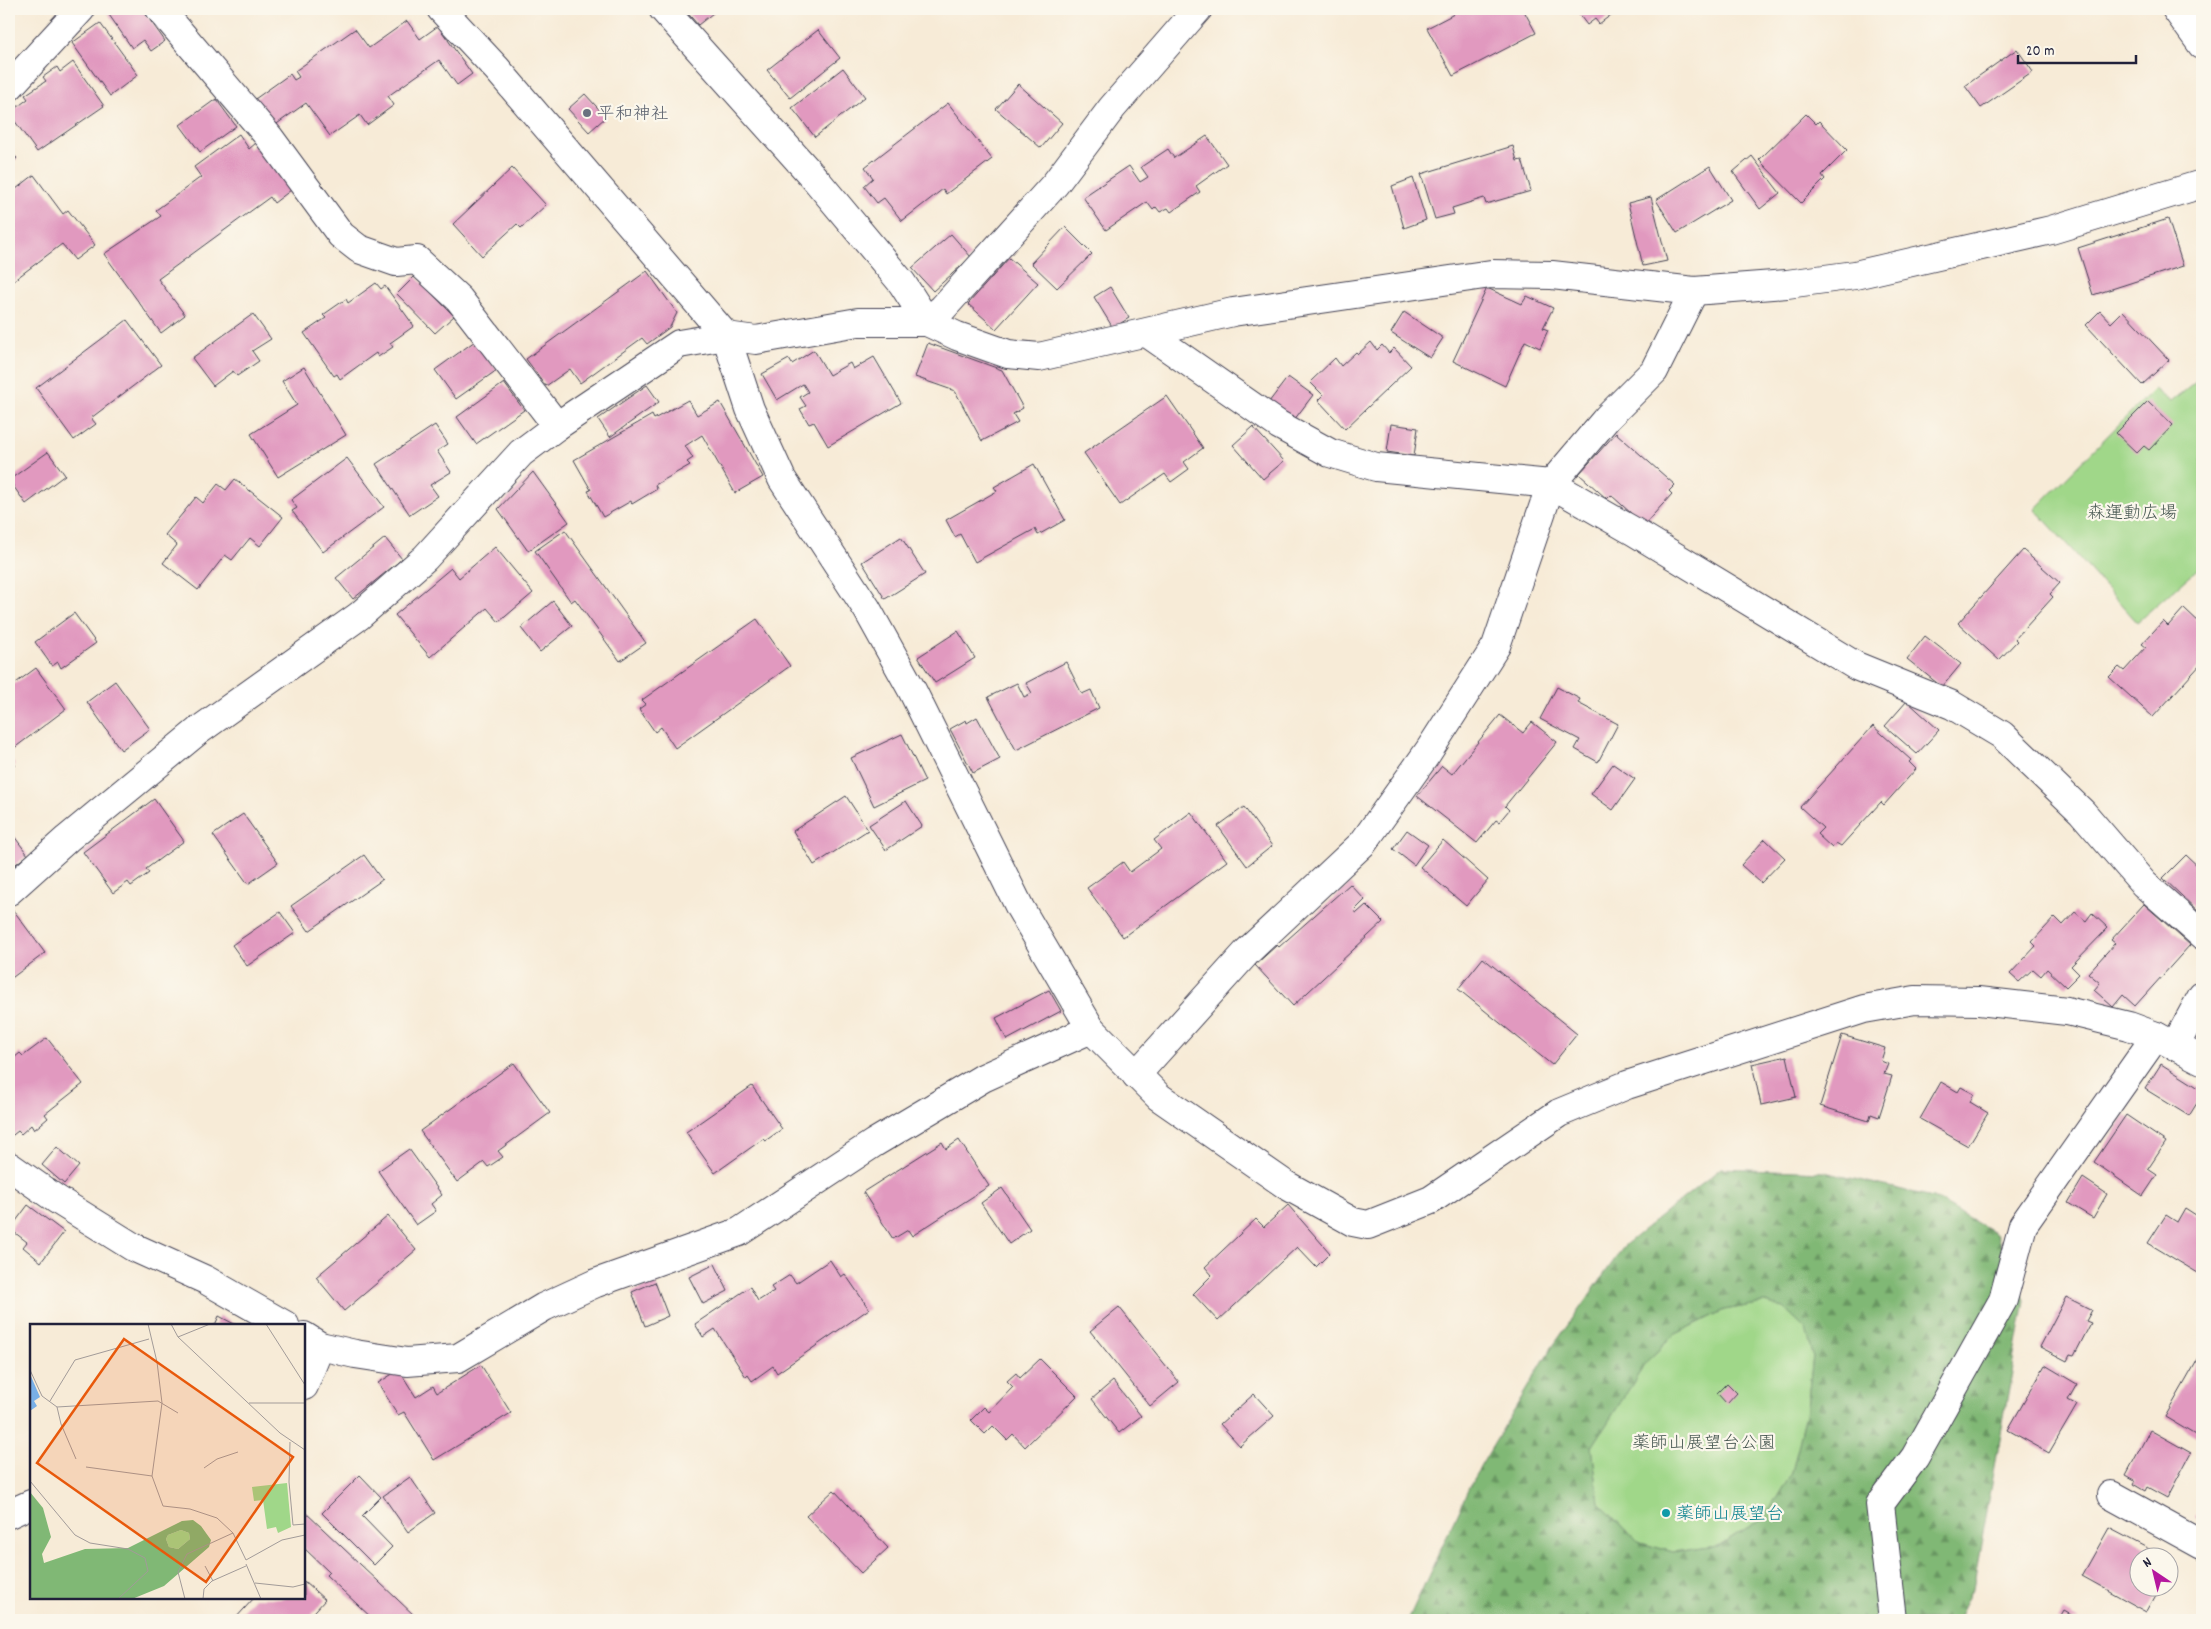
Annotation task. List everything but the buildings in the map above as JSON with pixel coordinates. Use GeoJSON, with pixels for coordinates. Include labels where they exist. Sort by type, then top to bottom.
{"type":"FeatureCollection","features":[{"type":"Feature","properties":{"kind":"street"},"geometry":{"type":"LineString","coordinates":[[9,87],[81,9]]}},
{"type":"Feature","properties":{"kind":"street"},"geometry":{"type":"LineString","coordinates":[[160,9],[269,138],[342,235],[359,249],[396,262],[417,260],[459,299],[557,426]]}},
{"type":"Feature","properties":{"kind":"street"},"geometry":{"type":"LineString","coordinates":[[441,9],[497,69],[726,336],[750,409],[782,479],[867,609],[912,690],[1020,908],[1091,1029],[1159,1097],[1286,1185],[1353,1222],[1368,1224],[1431,1200],[1559,1113],[1627,1084],[1864,1009],[1915,1000],[1980,1001],[2067,1011],[2130,1026],[2166,1040],[2202,1060]]}},
{"type":"Feature","properties":{"kind":"street"},"geometry":{"type":"LineString","coordinates":[[663,9],[823,188],[902,283],[927,322]]}},
{"type":"Feature","properties":{"kind":"street"},"geometry":{"type":"LineString","coordinates":[[927,322],[943,308],[1055,184],[1112,108],[1198,9]]}},
{"type":"Feature","properties":{"kind":"street"},"geometry":{"type":"LineString","coordinates":[[2176,9],[2202,45]]}},
{"type":"Feature","properties":{"kind":"street"},"geometry":{"type":"LineString","coordinates":[[9,891],[67,839],[198,731],[359,616],[426,558],[522,453],[557,426],[679,344],[726,336],[756,340],[858,322],[927,322],[957,336],[1008,354],[1039,357],[1233,312],[1491,274],[1552,275],[1694,291],[1787,284],[1856,275],[2051,230],[2202,184]]}},
{"type":"Feature","properties":{"kind":"street"},"geometry":{"type":"LineString","coordinates":[[1136,1075],[1248,952],[1363,843],[1428,752],[1496,646],[1551,484],[1607,418],[1654,371],[1694,291]]}},
{"type":"Feature","properties":{"kind":"street"},"geometry":{"type":"LineString","coordinates":[[1147,333],[1279,426],[1330,454],[1376,467],[1551,484],[1633,531],[1856,666],[1952,706],[2002,735],[2082,812],[2144,884],[2202,935]]}},
{"type":"Feature","properties":{"kind":"street"},"geometry":{"type":"LineString","coordinates":[[1893,1620],[1880,1504],[1914,1457],[2003,1300],[2023,1225],[2202,996]]}},
{"type":"Feature","properties":{"kind":"street"},"geometry":{"type":"LineString","coordinates":[[305,1380],[312,1341],[356,1354],[407,1362],[458,1358],[544,1307],[596,1283],[739,1232],[874,1143],[983,1078],[1091,1029]]}},
{"type":"Feature","properties":{"kind":"street"},"geometry":{"type":"LineString","coordinates":[[9,1166],[56,1199],[132,1246],[206,1280],[283,1324]]}},
{"type":"Feature","properties":{"kind":"street"},"geometry":{"type":"LineString","coordinates":[[2112,1495],[2202,1545]]}},
{"type":"Feature","properties":{"kind":"street"},"geometry":{"type":"LineString","coordinates":[[9,1514],[30,1504]]}},
{"type":"Feature","properties":{"kind":"green space","name":"森運動広場"},"geometry":{"type":"Polygon","coordinates":[[[2202,377],[2202,565],[2137,622],[2035,509],[2154,389],[2171,402],[2202,377]]]}},
{"type":"Feature","properties":{"kind":"green space"},"geometry":{"type":"Polygon","coordinates":[[[1721,1168],[1824,1172],[1933,1197],[1996,1234],[2025,1300],[1973,1589],[1958,1620],[1408,1620],[1473,1479],[1548,1353],[1625,1245],[1721,1168]],[[1764,1303],[1724,1310],[1674,1335],[1647,1361],[1592,1447],[1599,1503],[1637,1542],[1673,1552],[1718,1546],[1766,1516],[1792,1472],[1806,1415],[1813,1356],[1806,1329],[1784,1308],[1764,1303]]]}},
{"type":"Feature","properties":{"kind":"green space","name":"薬師山展望台公園"},"geometry":{"type":"Polygon","coordinates":[[[1764,1303],[1784,1308],[1807,1329],[1813,1356],[1806,1415],[1792,1472],[1766,1516],[1718,1546],[1673,1552],[1637,1542],[1599,1503],[1592,1447],[1647,1361],[1674,1335],[1724,1310],[1764,1303]]]}},
{"type":"Feature","properties":{"kind":"place","name":"平和神社"},"geometry":{"type":"Point","coordinates":[587,113]}},
{"type":"Feature","properties":{"kind":"place","name":"薬師山展望台"},"geometry":{"type":"Point","coordinates":[1666,1513]}}]}
